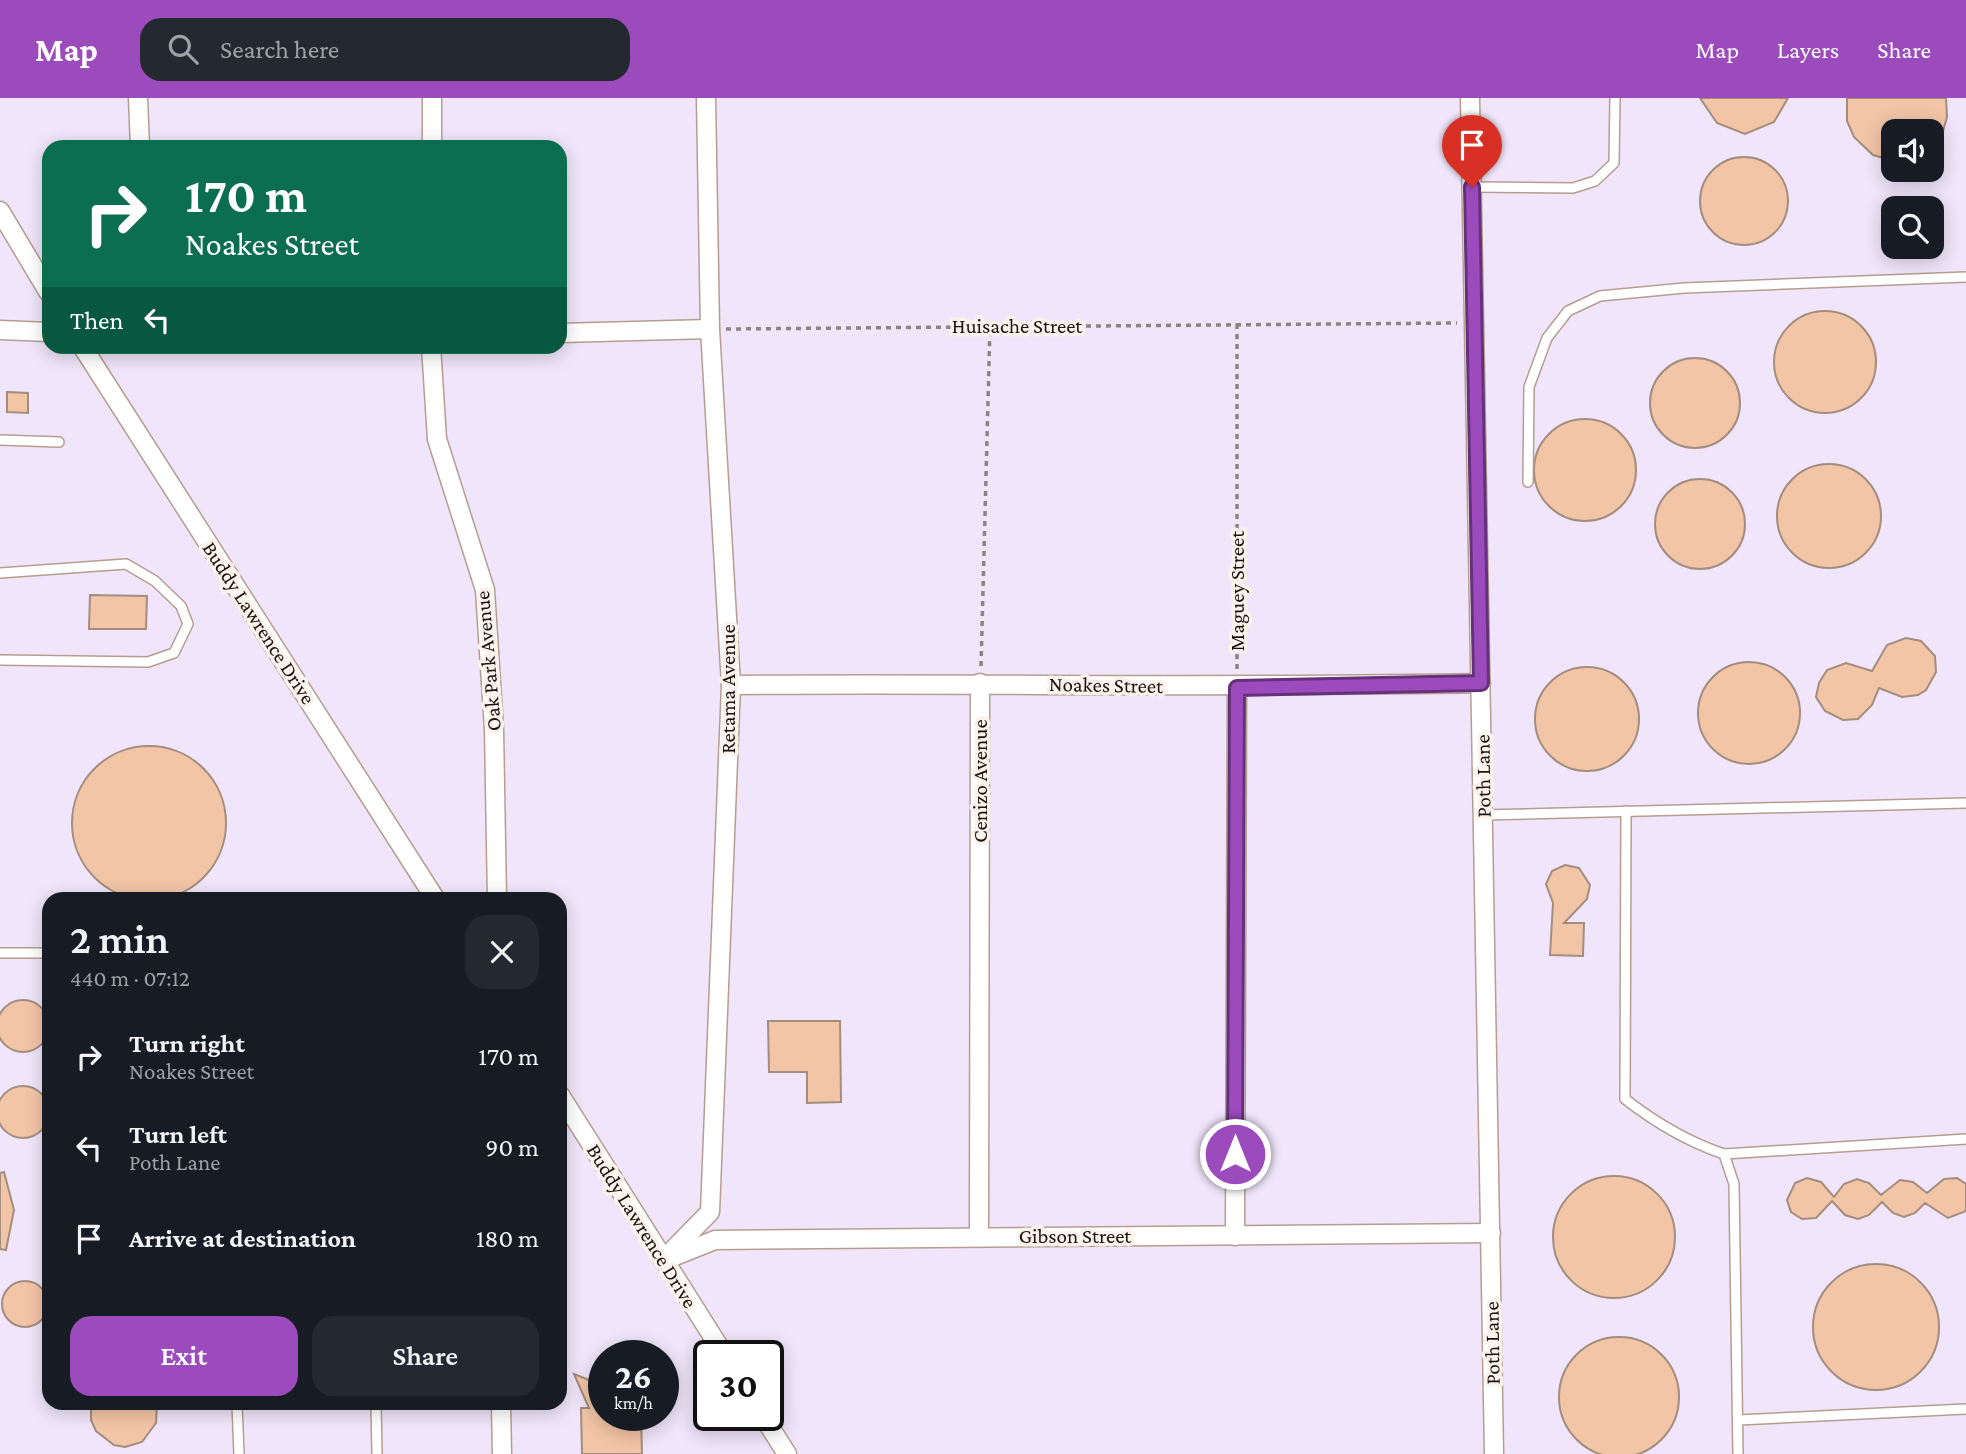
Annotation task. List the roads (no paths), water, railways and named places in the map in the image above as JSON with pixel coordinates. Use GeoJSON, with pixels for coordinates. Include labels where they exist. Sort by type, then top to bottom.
{"type":"FeatureCollection","features":[{"type":"Feature","properties":{"kind":"street"},"geometry":{"type":"LineString","coordinates":[[138,98],[140,140]]}},
{"type":"Feature","properties":{"kind":"street"},"geometry":{"type":"LineString","coordinates":[[432,98],[432,140]]}},
{"type":"Feature","properties":{"kind":"street","name":"Retama Avenue"},"geometry":{"type":"LineString","coordinates":[[663,1260],[710,1212],[731,685],[710,329],[706,98]]}},
{"type":"Feature","properties":{"kind":"street","name":"Poth Lane"},"geometry":{"type":"LineString","coordinates":[[1470,98],[1494,1454]]}},
{"type":"Feature","properties":{"kind":"street"},"geometry":{"type":"LineString","coordinates":[[0,211],[42,281]]}},
{"type":"Feature","properties":{"kind":"street"},"geometry":{"type":"LineString","coordinates":[[567,333],[710,329]]}},
{"type":"Feature","properties":{"kind":"street"},"geometry":{"type":"LineString","coordinates":[[0,330],[42,332]]}},
{"type":"Feature","properties":{"kind":"street","name":"Buddy Lawrence Drive"},"geometry":{"type":"LineString","coordinates":[[87,354],[431,892]]}},
{"type":"Feature","properties":{"kind":"street","name":"Oak Park Avenue"},"geometry":{"type":"LineString","coordinates":[[432,354],[437,439],[485,590],[494,729],[497,892]]}},
{"type":"Feature","properties":{"kind":"street","name":"Noakes Street"},"geometry":{"type":"LineString","coordinates":[[731,685],[980,684],[1237,688],[1481,683]]}},
{"type":"Feature","properties":{"kind":"street","name":"Cenizo Avenue"},"geometry":{"type":"LineString","coordinates":[[979,1236],[980,684]]}},
{"type":"Feature","properties":{"kind":"street"},"geometry":{"type":"LineString","coordinates":[[1235,1236],[1237,688]]}},
{"type":"Feature","properties":{"kind":"street","name":"Buddy Lawrence Drive"},"geometry":{"type":"LineString","coordinates":[[567,1106],[715,1340]]}},
{"type":"Feature","properties":{"kind":"street","name":"Gibson Street"},"geometry":{"type":"LineString","coordinates":[[663,1260],[716,1240],[1491,1233]]}},
{"type":"Feature","properties":{"kind":"street"},"geometry":{"type":"LineString","coordinates":[[501,1410],[502,1454]]}},
{"type":"Feature","properties":{"kind":"street"},"geometry":{"type":"LineString","coordinates":[[773,1431],[788,1454]]}},
{"type":"Feature","properties":{"kind":"lane"},"geometry":{"type":"LineString","coordinates":[[1472,187],[1573,188],[1595,181],[1614,163],[1615,98]]}},
{"type":"Feature","properties":{"kind":"lane"},"geometry":{"type":"LineString","coordinates":[[1528,481],[1530,387],[1548,338],[1568,311],[1600,296],[1684,288],[1966,277]]}},
{"type":"Feature","properties":{"kind":"lane"},"geometry":{"type":"LineString","coordinates":[[0,440],[59,442]]}},
{"type":"Feature","properties":{"kind":"lane"},"geometry":{"type":"LineString","coordinates":[[0,573],[126,564],[155,581],[181,606],[188,624],[174,653],[148,662],[0,660]]}},
{"type":"Feature","properties":{"kind":"lane"},"geometry":{"type":"LineString","coordinates":[[1483,815],[1966,803]]}},
{"type":"Feature","properties":{"kind":"lane"},"geometry":{"type":"LineString","coordinates":[[1626,811],[1625,1099],[1696,1145],[1724,1154],[1966,1139]]}},
{"type":"Feature","properties":{"kind":"lane"},"geometry":{"type":"LineString","coordinates":[[0,953],[42,953]]}},
{"type":"Feature","properties":{"kind":"lane"},"geometry":{"type":"LineString","coordinates":[[1724,1154],[1734,1184],[1738,1454]]}},
{"type":"Feature","properties":{"kind":"lane"},"geometry":{"type":"LineString","coordinates":[[1738,1420],[1966,1409]]}},
{"type":"Feature","properties":{"kind":"lane"},"geometry":{"type":"LineString","coordinates":[[237,1410],[239,1454]]}},
{"type":"Feature","properties":{"kind":"lane"},"geometry":{"type":"LineString","coordinates":[[376,1410],[377,1454]]}}]}
